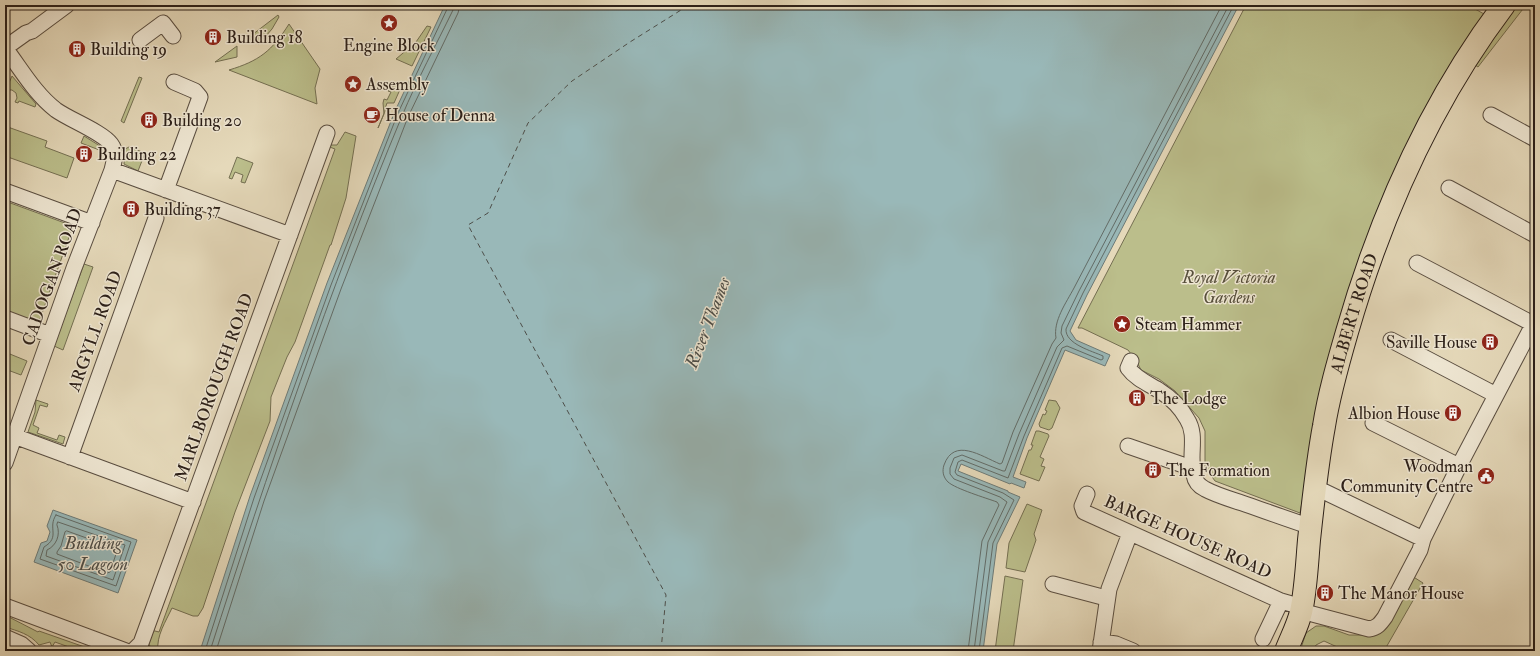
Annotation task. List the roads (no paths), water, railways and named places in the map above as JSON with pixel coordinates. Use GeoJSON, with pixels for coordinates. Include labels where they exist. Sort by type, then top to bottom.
{"type":"FeatureCollection","features":[{"type":"Feature","properties":{"kind":"highway","name":"ALBERT ROAD"},"geometry":{"type":"LineString","coordinates":[[1286,651],[1301,609],[1324,424],[1335,375],[1355,305],[1384,222],[1410,160],[1441,101],[1470,54],[1504,5]]}},
{"type":"Feature","properties":{"kind":"street"},"geometry":{"type":"LineString","coordinates":[[5,48],[26,33],[32,31],[67,5]]}},
{"type":"Feature","properties":{"kind":"street"},"geometry":{"type":"LineString","coordinates":[[140,40],[163,23],[173,36]]}},
{"type":"Feature","properties":{"kind":"street","name":"CADOGAN ROAD"},"geometry":{"type":"LineString","coordinates":[[5,48],[40,94],[55,109],[74,122],[105,138],[114,148],[114,162],[112,170],[50,335],[10,434],[5,463]]}},
{"type":"Feature","properties":{"kind":"street"},"geometry":{"type":"LineString","coordinates":[[166,190],[200,97],[195,91],[174,82]]}},
{"type":"Feature","properties":{"kind":"street"},"geometry":{"type":"LineString","coordinates":[[1491,116],[1535,139]]}},
{"type":"Feature","properties":{"kind":"street","name":"MARLBOROUGH ROAD"},"geometry":{"type":"LineString","coordinates":[[133,651],[141,643],[327,133]]}},
{"type":"Feature","properties":{"kind":"street"},"geometry":{"type":"LineString","coordinates":[[112,170],[290,235]]}},
{"type":"Feature","properties":{"kind":"street"},"geometry":{"type":"LineString","coordinates":[[1449,188],[1535,236]]}},
{"type":"Feature","properties":{"kind":"street"},"geometry":{"type":"LineString","coordinates":[[5,191],[92,223]]}},
{"type":"Feature","properties":{"kind":"street","name":"ARGYLL ROAD"},"geometry":{"type":"LineString","coordinates":[[70,457],[156,218]]}},
{"type":"Feature","properties":{"kind":"street"},"geometry":{"type":"LineString","coordinates":[[1315,489],[1325,492],[1423,539],[1459,466],[1534,323],[1417,263]]}},
{"type":"Feature","properties":{"kind":"street"},"geometry":{"type":"LineString","coordinates":[[5,318],[50,335]]}},
{"type":"Feature","properties":{"kind":"street"},"geometry":{"type":"LineString","coordinates":[[1391,340],[1496,395]]}},
{"type":"Feature","properties":{"kind":"street"},"geometry":{"type":"LineString","coordinates":[[1131,361],[1128,368],[1134,376],[1161,391],[1178,406],[1187,418],[1191,427],[1193,438],[1192,466],[1196,482],[1206,489],[1311,527]]}},
{"type":"Feature","properties":{"kind":"street"},"geometry":{"type":"LineString","coordinates":[[1373,422],[1459,466]]}},
{"type":"Feature","properties":{"kind":"street"},"geometry":{"type":"LineString","coordinates":[[10,434],[193,502]]}},
{"type":"Feature","properties":{"kind":"street"},"geometry":{"type":"LineString","coordinates":[[1128,446],[1183,465],[1192,466]]}},
{"type":"Feature","properties":{"kind":"street","name":"BARGE HOUSE ROAD"},"geometry":{"type":"LineString","coordinates":[[1080,501],[1084,512],[1281,601],[1301,609],[1368,629],[1375,628],[1385,617],[1420,550],[1423,539]]}},
{"type":"Feature","properties":{"kind":"street"},"geometry":{"type":"LineString","coordinates":[[1130,533],[1106,598],[1100,646],[1116,644],[1133,651]]}},
{"type":"Feature","properties":{"kind":"street"},"geometry":{"type":"LineString","coordinates":[[1053,584],[1106,598]]}},
{"type":"Feature","properties":{"kind":"street","name":"BARGE HOUSE ROAD"},"geometry":{"type":"LineString","coordinates":[[1263,639],[1281,601]]}},
{"type":"Feature","properties":{"kind":"street"},"geometry":{"type":"LineString","coordinates":[[5,606],[126,651]]}},
{"type":"Feature","properties":{"kind":"street"},"geometry":{"type":"LineString","coordinates":[[5,637],[21,644],[29,651]]}},
{"type":"Feature","properties":{"kind":"water","name":"River Thames"},"geometry":{"type":"Polygon","coordinates":[[[445,5],[1239,5],[1087,295],[1070,331],[1076,340],[1110,355],[1105,366],[1065,350],[1027,438],[1013,477],[1026,482],[1024,488],[1011,483],[1010,484],[961,464],[958,471],[1020,497],[997,544],[983,651],[200,651],[250,496],[327,283],[395,111],[445,5]]]}},
{"type":"Feature","properties":{"kind":"water","name":"Building 50 Lagoon"},"geometry":{"type":"Polygon","coordinates":[[[53,510],[137,540],[118,593],[34,562],[41,543],[47,541],[50,532],[47,526],[53,510]]]}},
{"type":"Feature","properties":{"kind":"place","name":"Engine Block"},"geometry":{"type":"Point","coordinates":[389,23]}},
{"type":"Feature","properties":{"kind":"place","name":"Building 18"},"geometry":{"type":"Point","coordinates":[213,37]}},
{"type":"Feature","properties":{"kind":"place","name":"Building 19"},"geometry":{"type":"Point","coordinates":[77,49]}},
{"type":"Feature","properties":{"kind":"place","name":"Assembly"},"geometry":{"type":"Point","coordinates":[353,84]}},
{"type":"Feature","properties":{"kind":"place","name":"House of Denna"},"geometry":{"type":"Point","coordinates":[372,115]}},
{"type":"Feature","properties":{"kind":"place","name":"Building 20"},"geometry":{"type":"Point","coordinates":[149,120]}},
{"type":"Feature","properties":{"kind":"place","name":"Building 22"},"geometry":{"type":"Point","coordinates":[84,154]}},
{"type":"Feature","properties":{"kind":"place","name":"Building 37"},"geometry":{"type":"Point","coordinates":[131,209]}},
{"type":"Feature","properties":{"kind":"place","name":"Steam Hammer"},"geometry":{"type":"Point","coordinates":[1122,324]}},
{"type":"Feature","properties":{"kind":"place","name":"Saville House"},"geometry":{"type":"Point","coordinates":[1490,342]}},
{"type":"Feature","properties":{"kind":"place","name":"The Lodge"},"geometry":{"type":"Point","coordinates":[1137,398]}},
{"type":"Feature","properties":{"kind":"place","name":"Albion House"},"geometry":{"type":"Point","coordinates":[1453,413]}},
{"type":"Feature","properties":{"kind":"place","name":"The Formation"},"geometry":{"type":"Point","coordinates":[1153,470]}},
{"type":"Feature","properties":{"kind":"place","name":"Woodman Community Centre"},"geometry":{"type":"Point","coordinates":[1486,476]}},
{"type":"Feature","properties":{"kind":"place","name":"The Manor House"},"geometry":{"type":"Point","coordinates":[1325,593]}},
{"type":"Feature","properties":{"kind":"park label","name":"Royal Victoria Gardens"},"geometry":{"type":"Point","coordinates":[1229,287]}}]}
